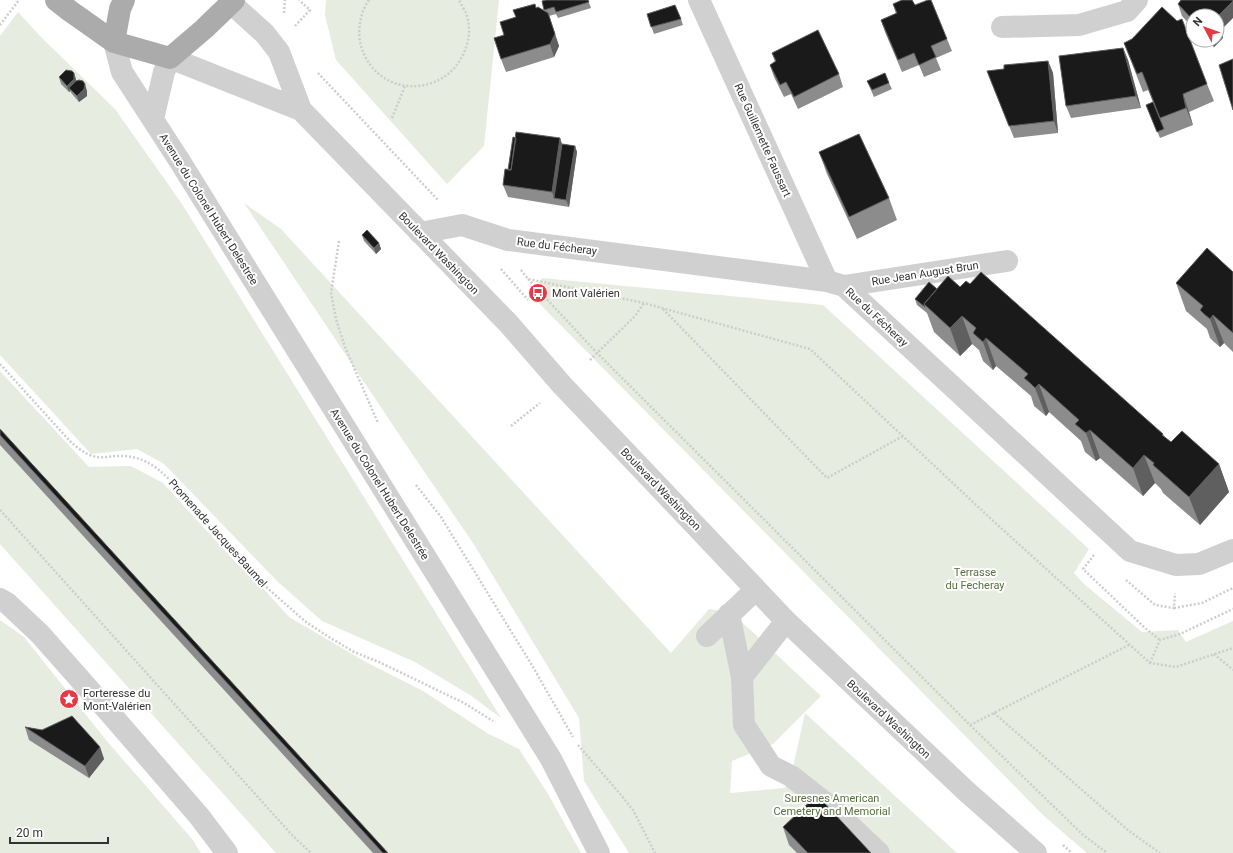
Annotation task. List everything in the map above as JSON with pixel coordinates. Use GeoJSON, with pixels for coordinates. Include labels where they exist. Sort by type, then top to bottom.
{"type":"FeatureCollection","features":[{"type":"Feature","properties":{"kind":"main road"},"geometry":{"type":"LineString","coordinates":[[56,0],[114,42],[170,58],[204,29],[231,1]]}},
{"type":"Feature","properties":{"kind":"main road"},"geometry":{"type":"LineString","coordinates":[[114,42],[120,9],[124,0]]}},
{"type":"Feature","properties":{"kind":"street","name":"Rue Guillemette Faussart"},"geometry":{"type":"LineString","coordinates":[[699,0],[835,283]]}},
{"type":"Feature","properties":{"kind":"street"},"geometry":{"type":"LineString","coordinates":[[1002,27],[1079,25],[1127,11],[1137,0]]}},
{"type":"Feature","properties":{"kind":"street","name":"Boulevard Washington"},"geometry":{"type":"LineString","coordinates":[[231,1],[265,34],[279,52],[300,110]]}},
{"type":"Feature","properties":{"kind":"street","name":"Avenue du Colonel Hubert Delestrée"},"geometry":{"type":"LineString","coordinates":[[114,42],[122,72],[153,119],[547,753],[599,853]]}},
{"type":"Feature","properties":{"kind":"street"},"geometry":{"type":"LineString","coordinates":[[153,119],[164,72],[170,58]]}},
{"type":"Feature","properties":{"kind":"street","name":"Boulevard Washington"},"geometry":{"type":"LineString","coordinates":[[170,58],[300,110],[508,323],[562,385],[786,621],[966,791],[1036,853]]}},
{"type":"Feature","properties":{"kind":"street","name":"Rue du Fécheray"},"geometry":{"type":"LineString","coordinates":[[420,233],[462,225],[508,240],[835,283],[1130,551],[1176,565],[1199,564],[1233,550]]}},
{"type":"Feature","properties":{"kind":"street","name":"Rue Jean August Brun"},"geometry":{"type":"LineString","coordinates":[[835,283],[1007,261]]}},
{"type":"Feature","properties":{"kind":"street"},"geometry":{"type":"LineString","coordinates":[[707,636],[748,597],[755,588]]}},
{"type":"Feature","properties":{"kind":"street"},"geometry":{"type":"LineString","coordinates":[[0,599],[7,603],[40,634],[116,719],[199,816],[227,853]]}},
{"type":"Feature","properties":{"kind":"street"},"geometry":{"type":"LineString","coordinates":[[729,614],[742,677],[744,725],[771,766],[791,776],[828,805],[879,853]]}},
{"type":"Feature","properties":{"kind":"street"},"geometry":{"type":"LineString","coordinates":[[742,677],[786,621]]}},
{"type":"Feature","properties":{"kind":"path"},"geometry":{"type":"LineString","coordinates":[[0,25],[19,0]]}},
{"type":"Feature","properties":{"kind":"path"},"geometry":{"type":"LineString","coordinates":[[283,19],[285,0]]}},
{"type":"Feature","properties":{"kind":"path"},"geometry":{"type":"LineString","coordinates":[[295,26],[310,10],[299,0]]}},
{"type":"Feature","properties":{"kind":"path"},"geometry":{"type":"LineString","coordinates":[[370,0],[366,4],[360,21],[359,39],[364,56],[375,71],[390,82],[405,86],[426,86],[443,78],[457,66],[466,50],[470,32],[467,14],[459,0]]}},
{"type":"Feature","properties":{"kind":"path"},"geometry":{"type":"LineString","coordinates":[[314,68],[439,200]]}},
{"type":"Feature","properties":{"kind":"path"},"geometry":{"type":"LineString","coordinates":[[392,118],[405,86]]}},
{"type":"Feature","properties":{"kind":"path"},"geometry":{"type":"LineString","coordinates":[[339,240],[331,292],[336,319],[345,346],[374,415]]}},
{"type":"Feature","properties":{"kind":"path"},"geometry":{"type":"LineString","coordinates":[[498,265],[529,301]]}},
{"type":"Feature","properties":{"kind":"path"},"geometry":{"type":"LineString","coordinates":[[518,266],[528,279],[597,353],[970,725],[1082,834],[1107,853]]}},
{"type":"Feature","properties":{"kind":"path"},"geometry":{"type":"LineString","coordinates":[[528,279],[644,303],[810,349],[990,518],[1150,663],[1176,667],[1233,648]]}},
{"type":"Feature","properties":{"kind":"path"},"geometry":{"type":"LineString","coordinates":[[590,360],[635,316],[644,303]]}},
{"type":"Feature","properties":{"kind":"path"},"geometry":{"type":"LineString","coordinates":[[662,308],[827,478],[903,436]]}},
{"type":"Feature","properties":{"kind":"path","name":"Promenade Jacques-Baumel"},"geometry":{"type":"LineString","coordinates":[[0,364],[79,450],[93,456],[105,458],[119,456],[133,457],[158,467],[257,579],[306,622],[354,652],[392,668],[464,703],[494,722]]}},
{"type":"Feature","properties":{"kind":"path"},"geometry":{"type":"LineString","coordinates":[[511,426],[544,400]]}},
{"type":"Feature","properties":{"kind":"path"},"geometry":{"type":"LineString","coordinates":[[0,510],[292,835],[311,853]]}},
{"type":"Feature","properties":{"kind":"path"},"geometry":{"type":"LineString","coordinates":[[1095,554],[1083,569],[1145,628],[1160,640]]}},
{"type":"Feature","properties":{"kind":"path"},"geometry":{"type":"LineString","coordinates":[[1125,580],[1155,605],[1174,608],[1202,603],[1233,588]]}},
{"type":"Feature","properties":{"kind":"path"},"geometry":{"type":"LineString","coordinates":[[1174,608],[1175,587]]}},
{"type":"Feature","properties":{"kind":"path"},"geometry":{"type":"LineString","coordinates":[[1150,663],[1160,640],[1180,634],[1233,609]]}},
{"type":"Feature","properties":{"kind":"path"},"geometry":{"type":"LineString","coordinates":[[970,725],[1129,645]]}},
{"type":"Feature","properties":{"kind":"path"},"geometry":{"type":"LineString","coordinates":[[1214,654],[1233,670]]}},
{"type":"Feature","properties":{"kind":"path"},"geometry":{"type":"LineString","coordinates":[[994,712],[1129,831],[1160,853]]}},
{"type":"Feature","properties":{"kind":"path"},"geometry":{"type":"LineString","coordinates":[[579,747],[621,795],[632,810],[656,853]]}},
{"type":"Feature","properties":{"kind":"path"},"geometry":{"type":"LineString","coordinates":[[1060,842],[1072,853]]}},
{"type":"Feature","properties":{"kind":"green space"},"geometry":{"type":"Polygon","coordinates":[[[326,0],[499,0],[484,146],[447,184],[336,60],[325,15],[326,0]]]}},
{"type":"Feature","properties":{"kind":"green space"},"geometry":{"type":"Polygon","coordinates":[[[18,12],[41,37],[115,109],[182,204],[501,718],[470,695],[415,662],[322,621],[276,580],[164,464],[137,449],[91,454],[0,355],[0,36],[18,12]]]}},
{"type":"Feature","properties":{"kind":"green space","name":"Suresnes American Cemetery and Memorial"},"geometry":{"type":"Polygon","coordinates":[[[244,203],[281,229],[671,653],[709,609],[732,613],[821,696],[773,744],[732,761],[730,793],[785,788],[791,776],[805,713],[957,853],[629,853],[584,781],[579,718],[473,543],[244,203]]]}},
{"type":"Feature","properties":{"kind":"green space","name":"Terrasse du Fecheray"},"geometry":{"type":"Polygon","coordinates":[[[542,278],[823,305],[1089,549],[1074,573],[1084,584],[1142,632],[1178,630],[1186,642],[1233,621],[1233,853],[1087,853],[1044,816],[530,294],[542,278]]]}},
{"type":"Feature","properties":{"kind":"green space"},"geometry":{"type":"Polygon","coordinates":[[[0,371],[89,467],[131,466],[163,483],[238,565],[241,564],[289,617],[364,661],[423,691],[487,733],[519,749],[548,794],[581,853],[378,853],[0,439],[0,371]]]}},
{"type":"Feature","properties":{"kind":"green space"},"geometry":{"type":"Polygon","coordinates":[[[0,445],[373,853],[276,853],[0,544],[0,445]]]}},
{"type":"Feature","properties":{"kind":"green space"},"geometry":{"type":"Polygon","coordinates":[[[0,620],[24,637],[106,740],[192,839],[201,853],[0,853],[0,620]]]}},
{"type":"Feature","properties":{"kind":"building"},"geometry":{"type":"Polygon","coordinates":[[[588,0],[589,2],[556,12],[554,7],[544,10],[542,1],[588,0]]]}},
{"type":"Feature","properties":{"kind":"building"},"geometry":{"type":"Polygon","coordinates":[[[902,0],[912,0],[915,5],[931,0],[947,39],[931,46],[936,57],[919,65],[914,53],[898,60],[881,20],[897,13],[893,4],[902,0]]]}},
{"type":"Feature","properties":{"kind":"building"},"geometry":{"type":"Polygon","coordinates":[[[1181,0],[1233,0],[1225,9],[1185,8],[1185,11],[1178,4],[1181,0]]]}},
{"type":"Feature","properties":{"kind":"building"},"geometry":{"type":"Polygon","coordinates":[[[535,4],[536,8],[538,7],[548,13],[555,34],[550,44],[501,59],[494,38],[504,35],[500,22],[516,17],[513,10],[535,4]]]}},
{"type":"Feature","properties":{"kind":"building"},"geometry":{"type":"Polygon","coordinates":[[[675,5],[681,19],[651,27],[647,14],[675,5]]]}},
{"type":"Feature","properties":{"kind":"building"},"geometry":{"type":"Polygon","coordinates":[[[1162,7],[1177,21],[1182,19],[1185,27],[1185,48],[1193,48],[1207,84],[1183,94],[1186,108],[1160,118],[1142,72],[1137,74],[1124,43],[1132,39],[1162,7]]]}},
{"type":"Feature","properties":{"kind":"building"},"geometry":{"type":"Polygon","coordinates":[[[818,30],[839,74],[794,97],[786,82],[780,85],[770,65],[776,61],[772,53],[818,30]]]}},
{"type":"Feature","properties":{"kind":"building"},"geometry":{"type":"Polygon","coordinates":[[[1123,48],[1136,96],[1066,106],[1059,56],[1123,48]]]}},
{"type":"Feature","properties":{"kind":"building"},"geometry":{"type":"Polygon","coordinates":[[[1233,59],[1233,110],[1219,65],[1233,59]]]}},
{"type":"Feature","properties":{"kind":"building"},"geometry":{"type":"Polygon","coordinates":[[[1048,61],[1054,121],[1009,126],[987,71],[1004,69],[1004,65],[1048,61]]]}},
{"type":"Feature","properties":{"kind":"building"},"geometry":{"type":"Polygon","coordinates":[[[66,70],[74,73],[74,79],[67,86],[59,77],[66,70]]]}},
{"type":"Feature","properties":{"kind":"building"},"geometry":{"type":"Polygon","coordinates":[[[885,73],[889,83],[872,90],[867,81],[885,73]]]}},
{"type":"Feature","properties":{"kind":"building"},"geometry":{"type":"Polygon","coordinates":[[[79,80],[83,81],[85,84],[84,89],[77,96],[69,88],[79,80]]]}},
{"type":"Feature","properties":{"kind":"building"},"geometry":{"type":"Polygon","coordinates":[[[1153,102],[1164,129],[1157,132],[1146,105],[1153,102]]]}},
{"type":"Feature","properties":{"kind":"building"},"geometry":{"type":"Polygon","coordinates":[[[516,132],[560,138],[552,192],[503,185],[505,169],[511,170],[516,132]]]}},
{"type":"Feature","properties":{"kind":"building"},"geometry":{"type":"Polygon","coordinates":[[[859,134],[889,198],[849,217],[819,152],[859,134]]]}},
{"type":"Feature","properties":{"kind":"building"},"geometry":{"type":"Polygon","coordinates":[[[513,137],[516,138],[511,170],[508,170],[513,137]]]}},
{"type":"Feature","properties":{"kind":"building"},"geometry":{"type":"Polygon","coordinates":[[[562,144],[575,146],[566,200],[554,198],[562,144]]]}},
{"type":"Feature","properties":{"kind":"building"},"geometry":{"type":"Polygon","coordinates":[[[367,230],[379,243],[374,248],[362,235],[367,230]]]}},
{"type":"Feature","properties":{"kind":"building"},"geometry":{"type":"Polygon","coordinates":[[[1207,248],[1233,272],[1233,333],[1213,315],[1210,319],[1204,314],[1200,310],[1203,306],[1176,283],[1207,248]]]}},
{"type":"Feature","properties":{"kind":"building"},"geometry":{"type":"Polygon","coordinates":[[[981,272],[1163,434],[1162,435],[1171,442],[1182,431],[1219,464],[1189,497],[1144,455],[1133,468],[1090,430],[1086,433],[1075,424],[1079,420],[1039,384],[1035,388],[1024,378],[1028,374],[986,338],[983,342],[973,333],[976,328],[962,316],[950,328],[924,304],[948,276],[960,287],[966,281],[970,284],[981,272]]]}},
{"type":"Feature","properties":{"kind":"building"},"geometry":{"type":"Polygon","coordinates":[[[929,282],[937,289],[924,304],[925,307],[915,299],[929,282]]]}},
{"type":"Feature","properties":{"kind":"building"},"geometry":{"type":"Polygon","coordinates":[[[0,429],[388,853],[383,853],[0,435],[0,429]]]}},
{"type":"Feature","properties":{"kind":"building"},"geometry":{"type":"Polygon","coordinates":[[[72,716],[100,747],[85,766],[25,727],[42,730],[72,716]]]}},
{"type":"Feature","properties":{"kind":"building"},"geometry":{"type":"Polygon","coordinates":[[[817,795],[871,853],[808,853],[783,827],[817,795]]]}},
{"type":"Feature","properties":{"kind":"place","name":"Mont Valérien"},"geometry":{"type":"Point","coordinates":[538,293]}},
{"type":"Feature","properties":{"kind":"place","name":"Forteresse du Mont-Valérien"},"geometry":{"type":"Point","coordinates":[69,699]}}]}
